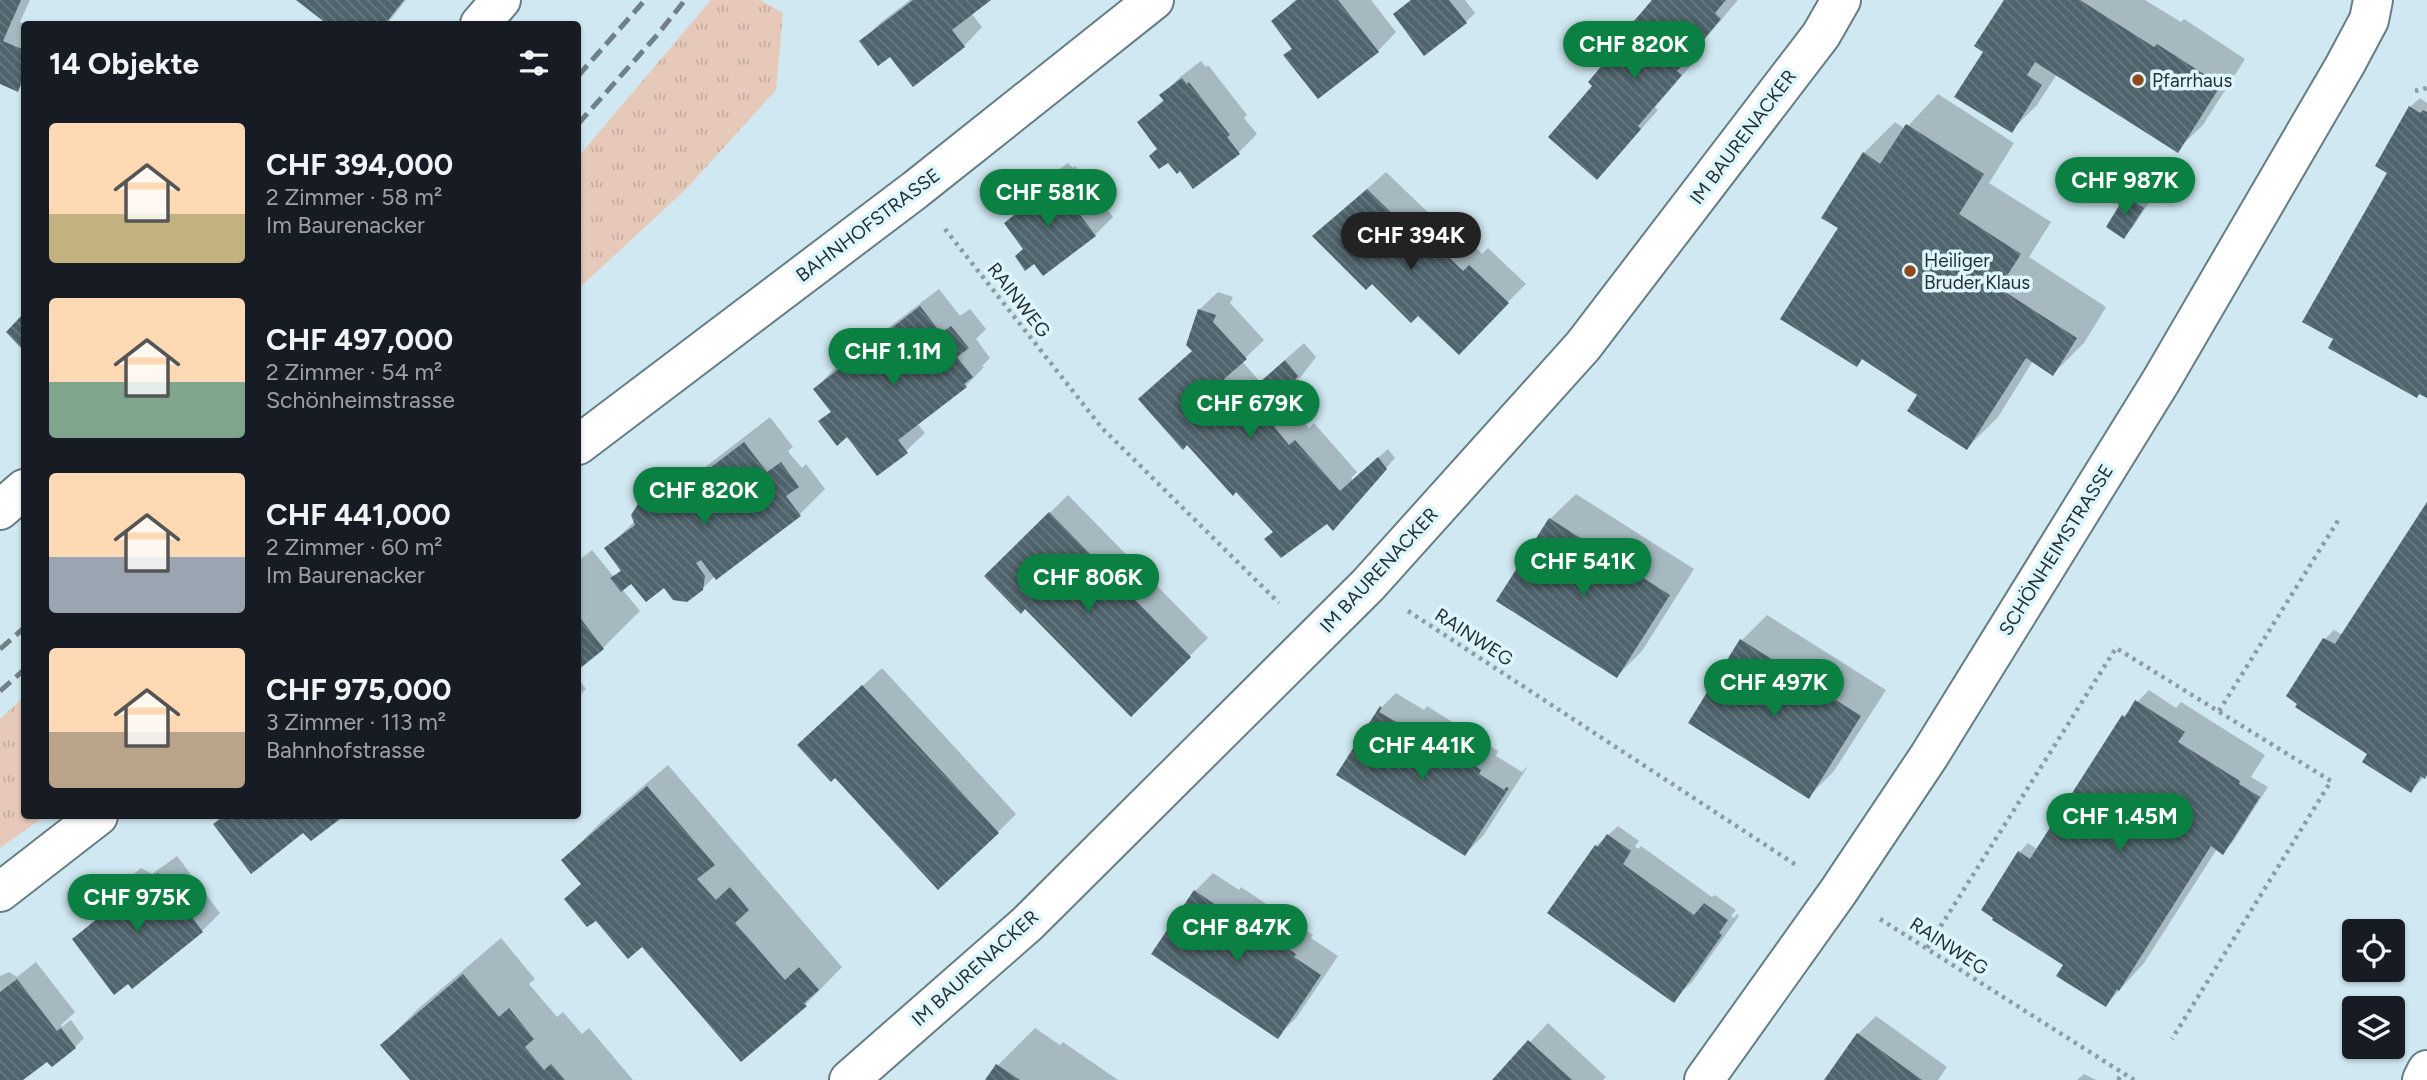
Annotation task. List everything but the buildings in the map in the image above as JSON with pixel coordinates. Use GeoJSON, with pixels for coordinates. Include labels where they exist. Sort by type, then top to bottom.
{"type":"FeatureCollection","features":[{"type":"Feature","properties":{"kind":"street"},"geometry":{"type":"LineString","coordinates":[[483,21],[501,0]]}},
{"type":"Feature","properties":{"kind":"street","name":"BAHNHOFSTRASSE"},"geometry":{"type":"LineString","coordinates":[[581,443],[915,190],[1154,0]]}},
{"type":"Feature","properties":{"kind":"street","name":"IM BAURENACKER"},"geometry":{"type":"LineString","coordinates":[[849,1080],[1027,924],[1368,585],[1583,346],[1821,35],[1842,0]]}},
{"type":"Feature","properties":{"kind":"street","name":"SCHÖNHEIMSTRASSE"},"geometry":{"type":"LineString","coordinates":[[1704,1080],[1838,892],[1929,756],[2161,381],[2345,65],[2369,20],[2373,0]]}},
{"type":"Feature","properties":{"kind":"street"},"geometry":{"type":"LineString","coordinates":[[0,510],[21,492]]}},
{"type":"Feature","properties":{"kind":"street"},"geometry":{"type":"LineString","coordinates":[[0,892],[94,819]]}},
{"type":"Feature","properties":{"kind":"street"},"geometry":{"type":"LineString","coordinates":[[2422,1080],[2427,1070]]}},
{"type":"Feature","properties":{"kind":"path"},"geometry":{"type":"LineString","coordinates":[[2414,90],[2427,88]]}},
{"type":"Feature","properties":{"kind":"path","name":"RAINWEG"},"geometry":{"type":"LineString","coordinates":[[915,190],[1102,428],[1283,608]]}},
{"type":"Feature","properties":{"kind":"path"},"geometry":{"type":"LineString","coordinates":[[2220,711],[2339,519]]}},
{"type":"Feature","properties":{"kind":"path","name":"RAINWEG"},"geometry":{"type":"LineString","coordinates":[[1368,585],[1838,892],[2134,1080]]}},
{"type":"Feature","properties":{"kind":"path"},"geometry":{"type":"LineString","coordinates":[[1927,948],[2116,648],[2331,781],[2172,1039]]}},
{"type":"Feature","properties":{"kind":"path"},"geometry":{"type":"LineString","coordinates":[[2119,1080],[2123,1073]]}},
{"type":"Feature","properties":{"kind":"green space"},"geometry":{"type":"Polygon","coordinates":[[[711,0],[760,0],[783,13],[776,90],[685,190],[581,286],[581,153],[711,0]]]}},
{"type":"Feature","properties":{"kind":"green space"},"geometry":{"type":"Polygon","coordinates":[[[21,700],[21,819],[41,819],[0,848],[0,719],[21,700]]]}},
{"type":"Feature","properties":{"kind":"railway"},"geometry":{"type":"LineString","coordinates":[[581,73],[645,0]]}},
{"type":"Feature","properties":{"kind":"railway"},"geometry":{"type":"LineString","coordinates":[[581,121],[685,0]]}},
{"type":"Feature","properties":{"kind":"railway"},"geometry":{"type":"LineString","coordinates":[[0,649],[21,631]]}},
{"type":"Feature","properties":{"kind":"railway"},"geometry":{"type":"LineString","coordinates":[[0,691],[21,673]]}},
{"type":"Feature","properties":{"kind":"place","name":"Pfarrhaus"},"geometry":{"type":"Point","coordinates":[2138,80]}},
{"type":"Feature","properties":{"kind":"place","name":"Heiliger Bruder Klaus"},"geometry":{"type":"Point","coordinates":[1910,271]}}]}
